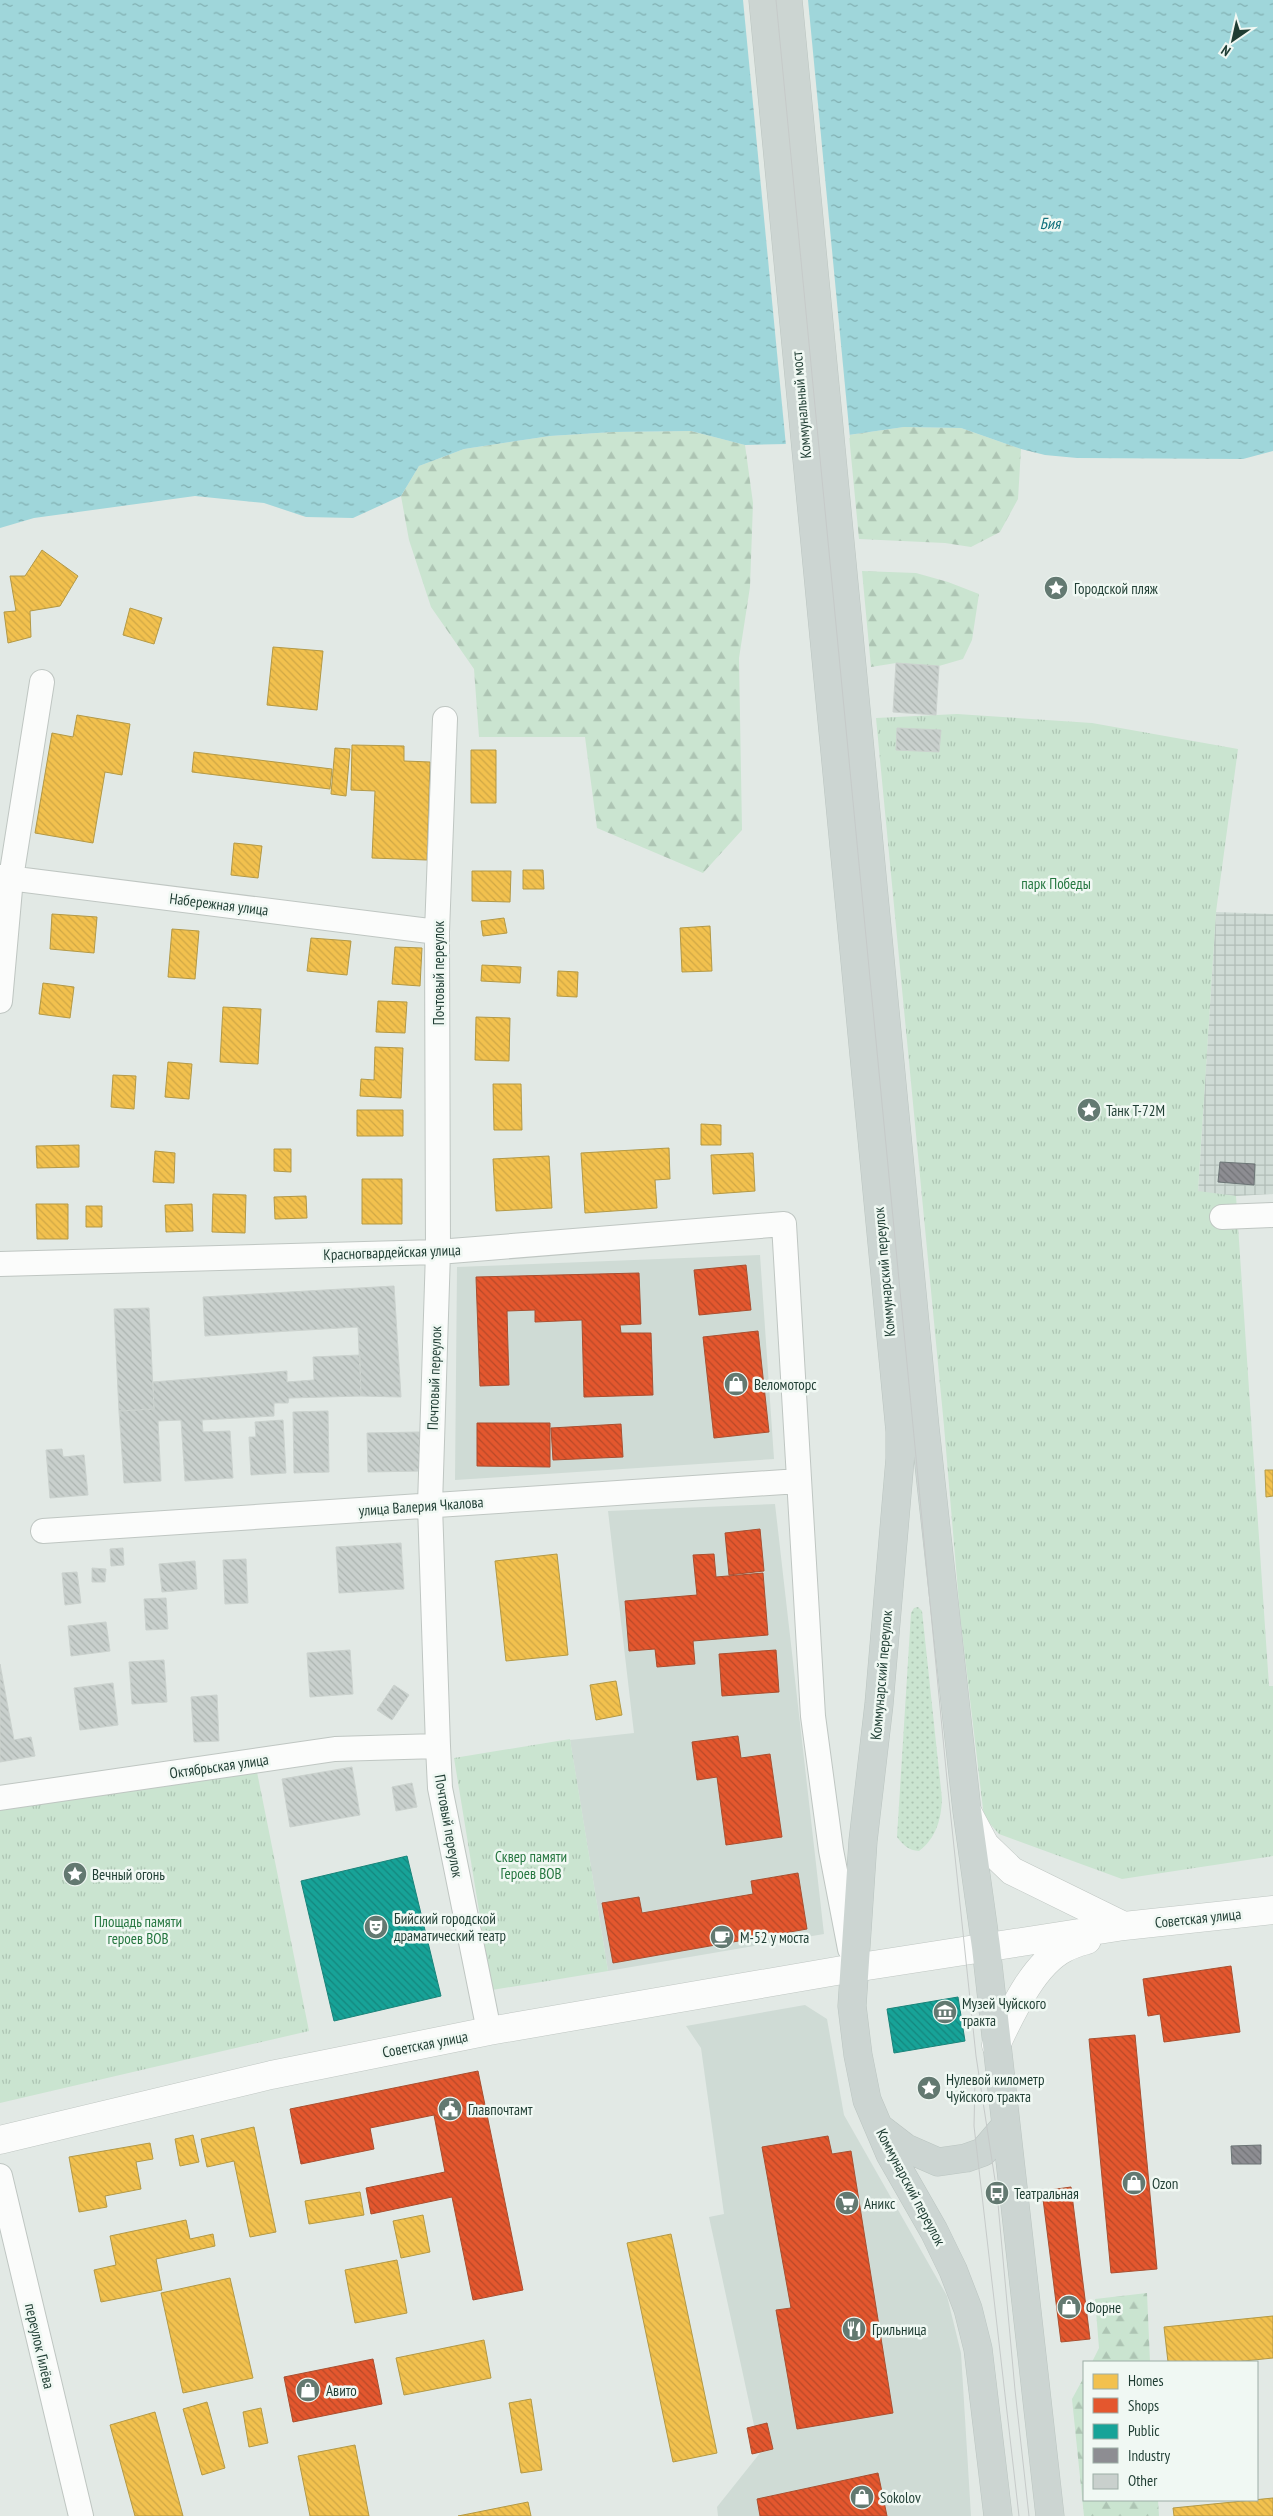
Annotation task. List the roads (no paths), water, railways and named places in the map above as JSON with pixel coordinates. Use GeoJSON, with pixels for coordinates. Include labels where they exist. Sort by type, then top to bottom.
{"type":"FeatureCollection","features":[{"type":"Feature","properties":{"kind":"main road","name":"Коммунальный мост"},"geometry":{"type":"LineString","coordinates":[[763,0],[853,809]]}},
{"type":"Feature","properties":{"kind":"main road","name":"Коммунальный мост"},"geometry":{"type":"LineString","coordinates":[[788,0],[853,809]]}},
{"type":"Feature","properties":{"kind":"main road","name":"Коммунарский переулок"},"geometry":{"type":"LineString","coordinates":[[853,809],[900,1302],[986,1948],[1050,2516]]}},
{"type":"Feature","properties":{"kind":"main road","name":"Коммунарский переулок"},"geometry":{"type":"LineString","coordinates":[[900,1302],[900,1459],[879,1704],[863,1841],[852,2006],[858,2055],[867,2100],[890,2154],[942,2246],[968,2309],[978,2349],[998,2516]]}},
{"type":"Feature","properties":{"kind":"main road"},"geometry":{"type":"LineString","coordinates":[[879,2127],[906,2148],[938,2162],[966,2158],[983,2152],[1006,2125]]}},
{"type":"Feature","properties":{"kind":"street"},"geometry":{"type":"LineString","coordinates":[[0,1001],[5,877],[42,682]]}},
{"type":"Feature","properties":{"kind":"street","name":"Почтовый переулок"},"geometry":{"type":"LineString","coordinates":[[445,719],[437,932],[438,1252],[430,1505],[438,1746],[440,1788],[489,2031]]}},
{"type":"Feature","properties":{"kind":"street","name":"Набережная улица"},"geometry":{"type":"LineString","coordinates":[[5,877],[437,932]]}},
{"type":"Feature","properties":{"kind":"street"},"geometry":{"type":"LineString","coordinates":[[1222,1218],[1273,1215]]}},
{"type":"Feature","properties":{"kind":"street","name":"Красногвардейская улица"},"geometry":{"type":"LineString","coordinates":[[0,1264],[438,1252],[784,1224],[799,1481]]}},
{"type":"Feature","properties":{"kind":"street"},"geometry":{"type":"LineString","coordinates":[[799,1481],[814,1732],[832,1850],[854,1968]]}},
{"type":"Feature","properties":{"kind":"street","name":"улица Валерия Чкалова"},"geometry":{"type":"LineString","coordinates":[[43,1531],[799,1481]]}},
{"type":"Feature","properties":{"kind":"street","name":"Октябрьская улица"},"geometry":{"type":"LineString","coordinates":[[0,1798],[335,1749],[438,1746]]}},
{"type":"Feature","properties":{"kind":"street"},"geometry":{"type":"LineString","coordinates":[[967,1811],[985,1845],[1012,1871],[1124,1926]]}},
{"type":"Feature","properties":{"kind":"street","name":"Советская улица"},"geometry":{"type":"LineString","coordinates":[[0,2140],[271,2075],[489,2031],[854,1968],[1124,1926],[1273,1910]]}},
{"type":"Feature","properties":{"kind":"street"},"geometry":{"type":"LineString","coordinates":[[996,2045],[1012,2012],[1045,1965],[1064,1948],[1124,1926]]}},
{"type":"Feature","properties":{"kind":"street","name":"переулок Гилёва"},"geometry":{"type":"LineString","coordinates":[[0,2176],[81,2516]]}},
{"type":"Feature","properties":{"kind":"water","name":"Бия"},"geometry":{"type":"Polygon","coordinates":[[[0,0],[1273,0],[1273,451],[1243,459],[1077,458],[1045,455],[1021,449],[961,428],[904,427],[786,444],[745,445],[691,431],[613,432],[550,436],[464,449],[419,466],[401,496],[353,518],[306,517],[264,503],[195,496],[34,518],[0,528],[0,0]]]}},
{"type":"Feature","properties":{"kind":"tram line"},"geometry":{"type":"LineString","coordinates":[[776,0],[948,1790],[976,2056],[997,2193],[1015,2390],[1029,2516]]}},
{"type":"Feature","properties":{"kind":"tram line"},"geometry":{"type":"LineString","coordinates":[[975,2081],[974,2126],[1019,2516]]}},
{"type":"Feature","properties":{"kind":"place","name":"Городской пляж"},"geometry":{"type":"Point","coordinates":[1056,588]}},
{"type":"Feature","properties":{"kind":"place","name":"Танк Т-72М"},"geometry":{"type":"Point","coordinates":[1089,1110]}},
{"type":"Feature","properties":{"kind":"place","name":"Веломоторс"},"geometry":{"type":"Point","coordinates":[736,1384]}},
{"type":"Feature","properties":{"kind":"place","name":"Вечный огонь"},"geometry":{"type":"Point","coordinates":[75,1874]}},
{"type":"Feature","properties":{"kind":"place","name":"Бийский городской драматический театр"},"geometry":{"type":"Point","coordinates":[376,1927]}},
{"type":"Feature","properties":{"kind":"place","name":"М-52 у моста"},"geometry":{"type":"Point","coordinates":[722,1937]}},
{"type":"Feature","properties":{"kind":"place","name":"Музей Чуйского тракта"},"geometry":{"type":"Point","coordinates":[945,2012]}},
{"type":"Feature","properties":{"kind":"place","name":"Нулевой километр Чуйского тракта"},"geometry":{"type":"Point","coordinates":[929,2088]}},
{"type":"Feature","properties":{"kind":"place","name":"Главпочтамт"},"geometry":{"type":"Point","coordinates":[450,2109]}},
{"type":"Feature","properties":{"kind":"place","name":"Ozon"},"geometry":{"type":"Point","coordinates":[1134,2183]}},
{"type":"Feature","properties":{"kind":"place","name":"Театральная"},"geometry":{"type":"Point","coordinates":[997,2193]}},
{"type":"Feature","properties":{"kind":"place","name":"Аникс"},"geometry":{"type":"Point","coordinates":[847,2203]}},
{"type":"Feature","properties":{"kind":"place","name":"Форне"},"geometry":{"type":"Point","coordinates":[1069,2307]}},
{"type":"Feature","properties":{"kind":"place","name":"Грильница"},"geometry":{"type":"Point","coordinates":[854,2329]}},
{"type":"Feature","properties":{"kind":"place","name":"Авито"},"geometry":{"type":"Point","coordinates":[308,2390]}},
{"type":"Feature","properties":{"kind":"place","name":"Sokolov"},"geometry":{"type":"Point","coordinates":[862,2497]}},
{"type":"Feature","properties":{"kind":"park label","name":"парк Победы"},"geometry":{"type":"Point","coordinates":[1056,883]}},
{"type":"Feature","properties":{"kind":"park label","name":"Сквер памяти Героев ВОВ"},"geometry":{"type":"Point","coordinates":[531,1864]}},
{"type":"Feature","properties":{"kind":"park label","name":"Площадь памяти героев ВОВ"},"geometry":{"type":"Point","coordinates":[138,1930]}}]}
